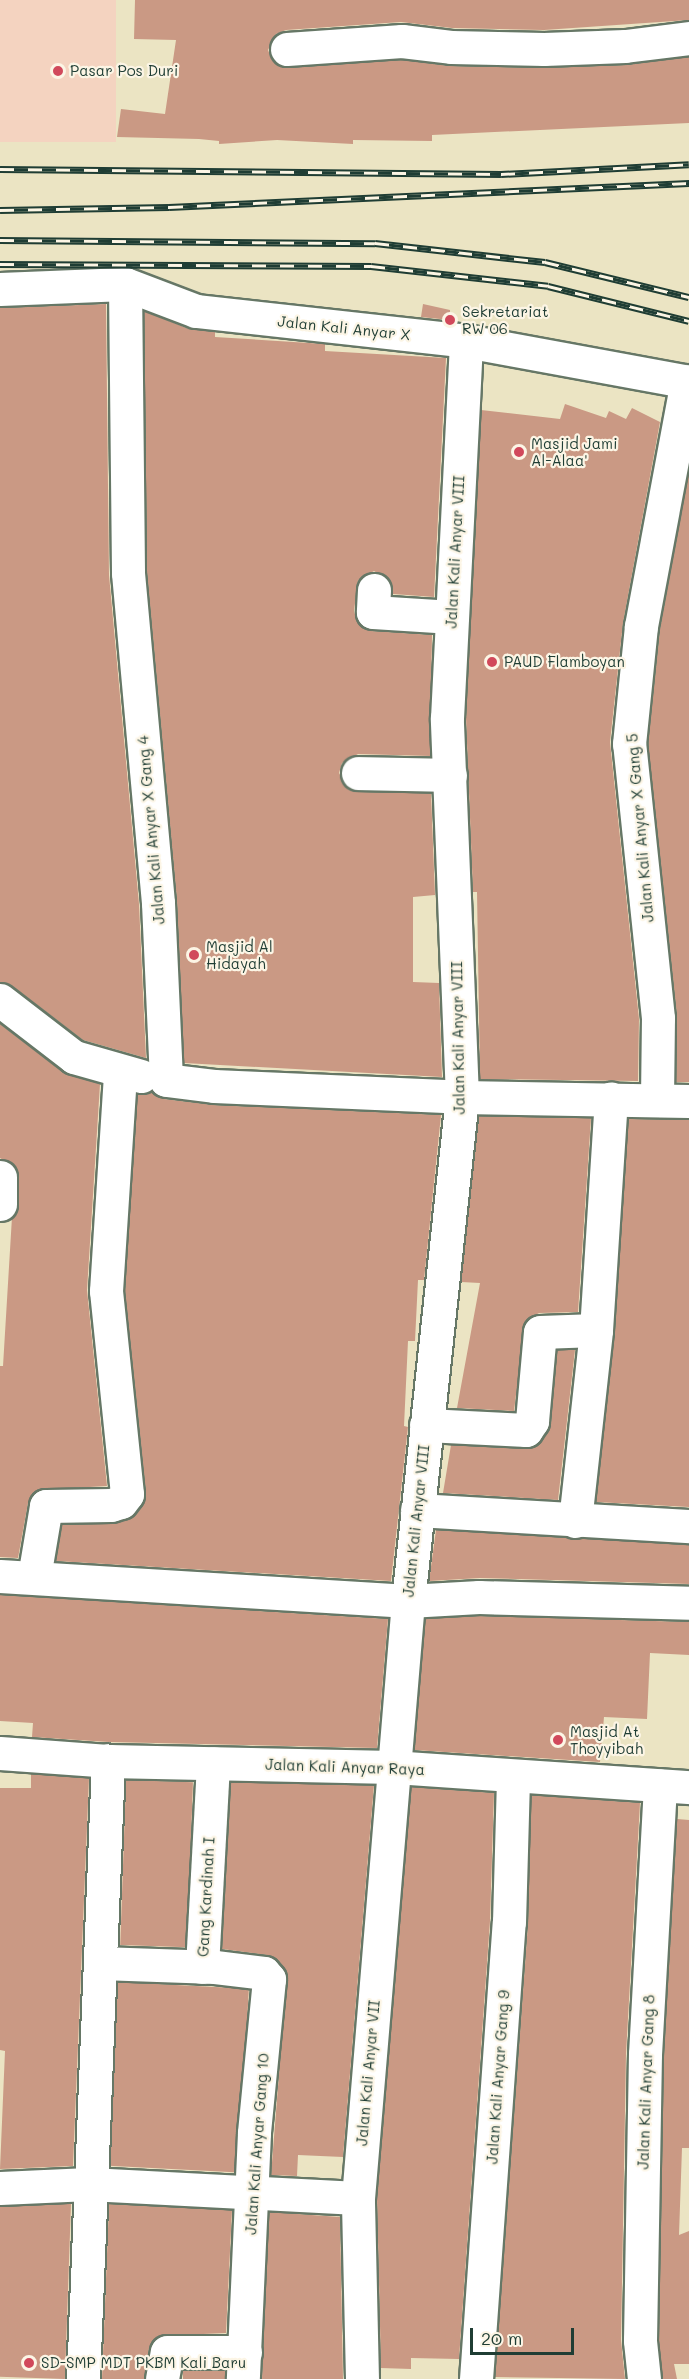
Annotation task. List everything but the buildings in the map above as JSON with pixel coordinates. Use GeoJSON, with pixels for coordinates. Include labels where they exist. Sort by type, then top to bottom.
{"type":"FeatureCollection","features":[{"type":"Feature","properties":{"kind":"street"},"geometry":{"type":"LineString","coordinates":[[287,49],[402,41],[451,47],[544,49],[625,46],[689,38]]}},
{"type":"Feature","properties":{"kind":"street","name":"Jalan Kali Anyar X"},"geometry":{"type":"LineString","coordinates":[[0,289],[124,284],[196,311],[466,341],[688,382]]}},
{"type":"Feature","properties":{"kind":"street","name":"Jalan Kali Anyar X Gang 4"},"geometry":{"type":"LineString","coordinates":[[124,284],[128,573],[158,903],[166,1080]]}},
{"type":"Feature","properties":{"kind":"street","name":"Jalan Kali Anyar VIII"},"geometry":{"type":"LineString","coordinates":[[393,1767],[417,1510],[462,1096],[447,718],[466,341]]}},
{"type":"Feature","properties":{"kind":"street","name":"Jalan Kali Anyar X Gang 5"},"geometry":{"type":"LineString","coordinates":[[657,1099],[658,1018],[629,744],[641,626],[688,382]]}},
{"type":"Feature","properties":{"kind":"street"},"geometry":{"type":"LineString","coordinates":[[374,590],[373,612],[452,617]]}},
{"type":"Feature","properties":{"kind":"street"},"geometry":{"type":"LineString","coordinates":[[358,773],[450,775]]}},
{"type":"Feature","properties":{"kind":"street"},"geometry":{"type":"LineString","coordinates":[[0,1000],[74,1057],[120,1073],[166,1080],[214,1086],[462,1096],[689,1101]]}},
{"type":"Feature","properties":{"kind":"street"},"geometry":{"type":"LineString","coordinates":[[34,1577],[46,1506],[111,1505],[121,1502],[127,1494],[106,1291],[120,1073]]}},
{"type":"Feature","properties":{"kind":"street"},"geometry":{"type":"LineString","coordinates":[[575,1521],[596,1330],[611,1098]]}},
{"type":"Feature","properties":{"kind":"street"},"geometry":{"type":"LineString","coordinates":[[0,1177],[0,1203]]}},
{"type":"Feature","properties":{"kind":"street"},"geometry":{"type":"LineString","coordinates":[[426,1425],[526,1430],[532,1421],[540,1332],[596,1330]]}},
{"type":"Feature","properties":{"kind":"street"},"geometry":{"type":"LineString","coordinates":[[417,1510],[689,1526]]}},
{"type":"Feature","properties":{"kind":"street"},"geometry":{"type":"LineString","coordinates":[[0,1576],[408,1601],[479,1597],[689,1603]]}},
{"type":"Feature","properties":{"kind":"street","name":"Jalan Kali Anyar Raya"},"geometry":{"type":"LineString","coordinates":[[0,1753],[108,1761],[393,1767],[675,1786]]}},
{"type":"Feature","properties":{"kind":"street"},"geometry":{"type":"LineString","coordinates":[[83,2379],[89,2184],[108,1761]]}},
{"type":"Feature","properties":{"kind":"street","name":"Gang Kardinah I"},"geometry":{"type":"LineString","coordinates":[[100,1963],[202,1967],[213,1763]]}},
{"type":"Feature","properties":{"kind":"street","name":"Jalan Kali Anyar VII"},"geometry":{"type":"LineString","coordinates":[[362,2379],[358,2198],[393,1767]]}},
{"type":"Feature","properties":{"kind":"street","name":"Jalan Kali Anyar Gang 9"},"geometry":{"type":"LineString","coordinates":[[476,2379],[509,1922],[513,1776]]}},
{"type":"Feature","properties":{"kind":"street","name":"Jalan Kali Anyar Gang 8"},"geometry":{"type":"LineString","coordinates":[[644,2379],[640,2340],[645,2054],[675,1786]]}},
{"type":"Feature","properties":{"kind":"street","name":"Jalan Kali Anyar Gang 10"},"geometry":{"type":"LineString","coordinates":[[202,1967],[264,1973],[269,1979],[252,2192],[244,2366]]}},
{"type":"Feature","properties":{"kind":"street"},"geometry":{"type":"LineString","coordinates":[[0,2188],[89,2184],[358,2198]]}},
{"type":"Feature","properties":{"kind":"street"},"geometry":{"type":"LineString","coordinates":[[162,2379],[167,2352],[244,2366]]}},
{"type":"Feature","properties":{"kind":"shaded area","name":"Pasar Pos Duri"},"geometry":{"type":"Polygon","coordinates":[[[0,0],[116,0],[116,142],[0,142],[0,0]]]}},
{"type":"Feature","properties":{"kind":"railway"},"geometry":{"type":"LineString","coordinates":[[0,169],[501,174],[689,164]]}},
{"type":"Feature","properties":{"kind":"railway"},"geometry":{"type":"LineString","coordinates":[[0,210],[169,207],[689,183]]}},
{"type":"Feature","properties":{"kind":"railway"},"geometry":{"type":"LineString","coordinates":[[0,240],[375,243],[545,262],[689,297]]}},
{"type":"Feature","properties":{"kind":"railway"},"geometry":{"type":"LineString","coordinates":[[0,264],[371,266],[548,286],[689,321]]}},
{"type":"Feature","properties":{"kind":"place","name":"Pasar Pos Duri"},"geometry":{"type":"Point","coordinates":[58,71]}},
{"type":"Feature","properties":{"kind":"place","name":"Sekretariat RW 06"},"geometry":{"type":"Point","coordinates":[450,320]}},
{"type":"Feature","properties":{"kind":"place","name":"Masjid Jami Al-Alaa'"},"geometry":{"type":"Point","coordinates":[519,452]}},
{"type":"Feature","properties":{"kind":"place","name":"PAUD Flamboyan"},"geometry":{"type":"Point","coordinates":[492,662]}},
{"type":"Feature","properties":{"kind":"place","name":"Masjid Al Hidayah"},"geometry":{"type":"Point","coordinates":[194,955]}},
{"type":"Feature","properties":{"kind":"place","name":"Masjid At Thoyyibah"},"geometry":{"type":"Point","coordinates":[558,1740]}},
{"type":"Feature","properties":{"kind":"place","name":"SD-SMP MDT PKBM Kali Baru"},"geometry":{"type":"Point","coordinates":[29,2363]}}]}
